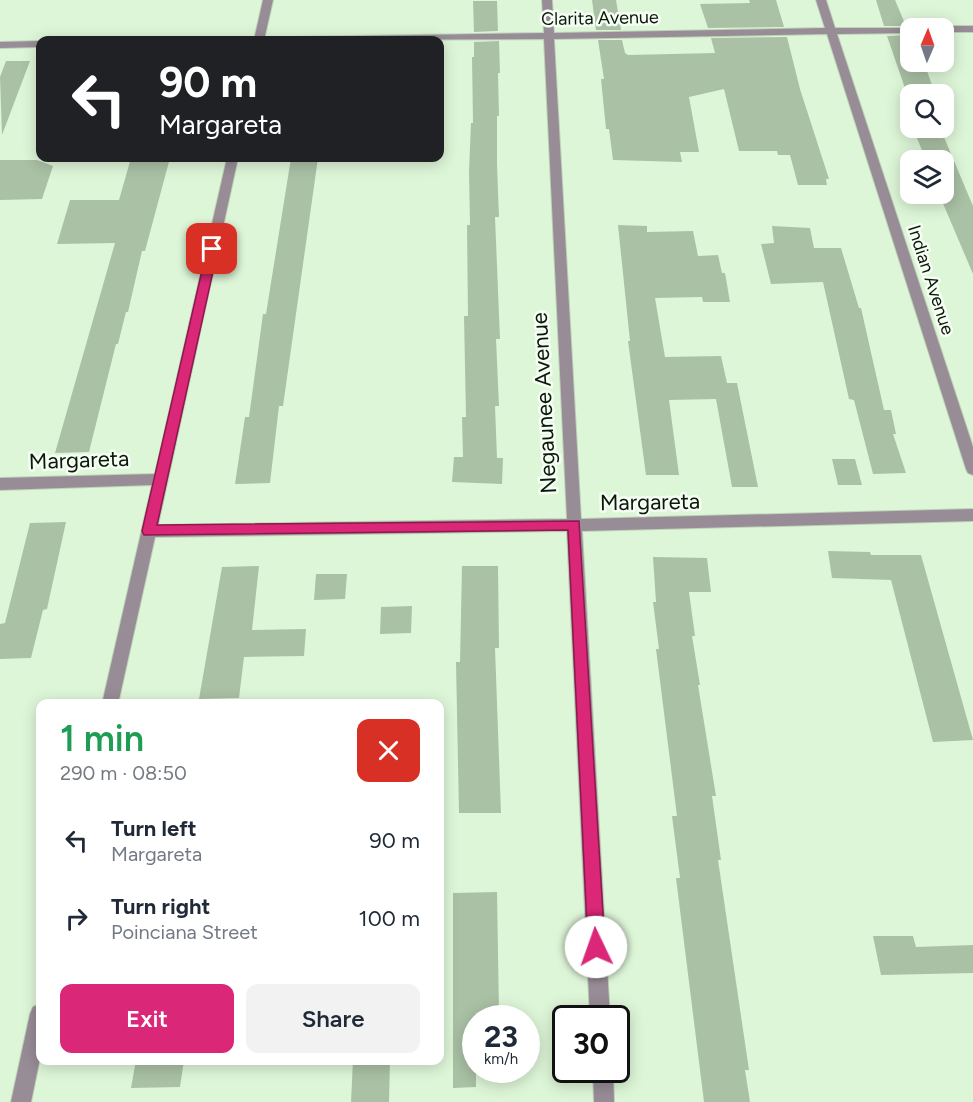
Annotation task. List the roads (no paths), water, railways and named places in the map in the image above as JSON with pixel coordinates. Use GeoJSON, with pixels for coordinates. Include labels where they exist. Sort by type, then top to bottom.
{"type":"FeatureCollection","features":[{"type":"Feature","properties":{"kind":"street"},"geometry":{"type":"LineString","coordinates":[[260,36],[268,0]]}},
{"type":"Feature","properties":{"kind":"street","name":"Negaunee Avenue"},"geometry":{"type":"LineString","coordinates":[[547,0],[599,1005]]}},
{"type":"Feature","properties":{"kind":"street","name":"Indian Avenue"},"geometry":{"type":"LineString","coordinates":[[821,0],[973,469]]}},
{"type":"Feature","properties":{"kind":"street"},"geometry":{"type":"LineString","coordinates":[[954,29],[973,29]]}},
{"type":"Feature","properties":{"kind":"street","name":"Clarita Avenue"},"geometry":{"type":"LineString","coordinates":[[444,37],[900,30]]}},
{"type":"Feature","properties":{"kind":"street"},"geometry":{"type":"LineString","coordinates":[[0,45],[36,44]]}},
{"type":"Feature","properties":{"kind":"street"},"geometry":{"type":"LineString","coordinates":[[111,699],[232,162]]}},
{"type":"Feature","properties":{"kind":"street","name":"Margareta"},"geometry":{"type":"LineString","coordinates":[[0,484],[160,479]]}},
{"type":"Feature","properties":{"kind":"street","name":"Margareta"},"geometry":{"type":"LineString","coordinates":[[149,531],[574,525],[973,515]]}},
{"type":"Feature","properties":{"kind":"street"},"geometry":{"type":"LineString","coordinates":[[21,1102],[36,1033]]}},
{"type":"Feature","properties":{"kind":"street"},"geometry":{"type":"LineString","coordinates":[[603,1083],[604,1102]]}}]}
